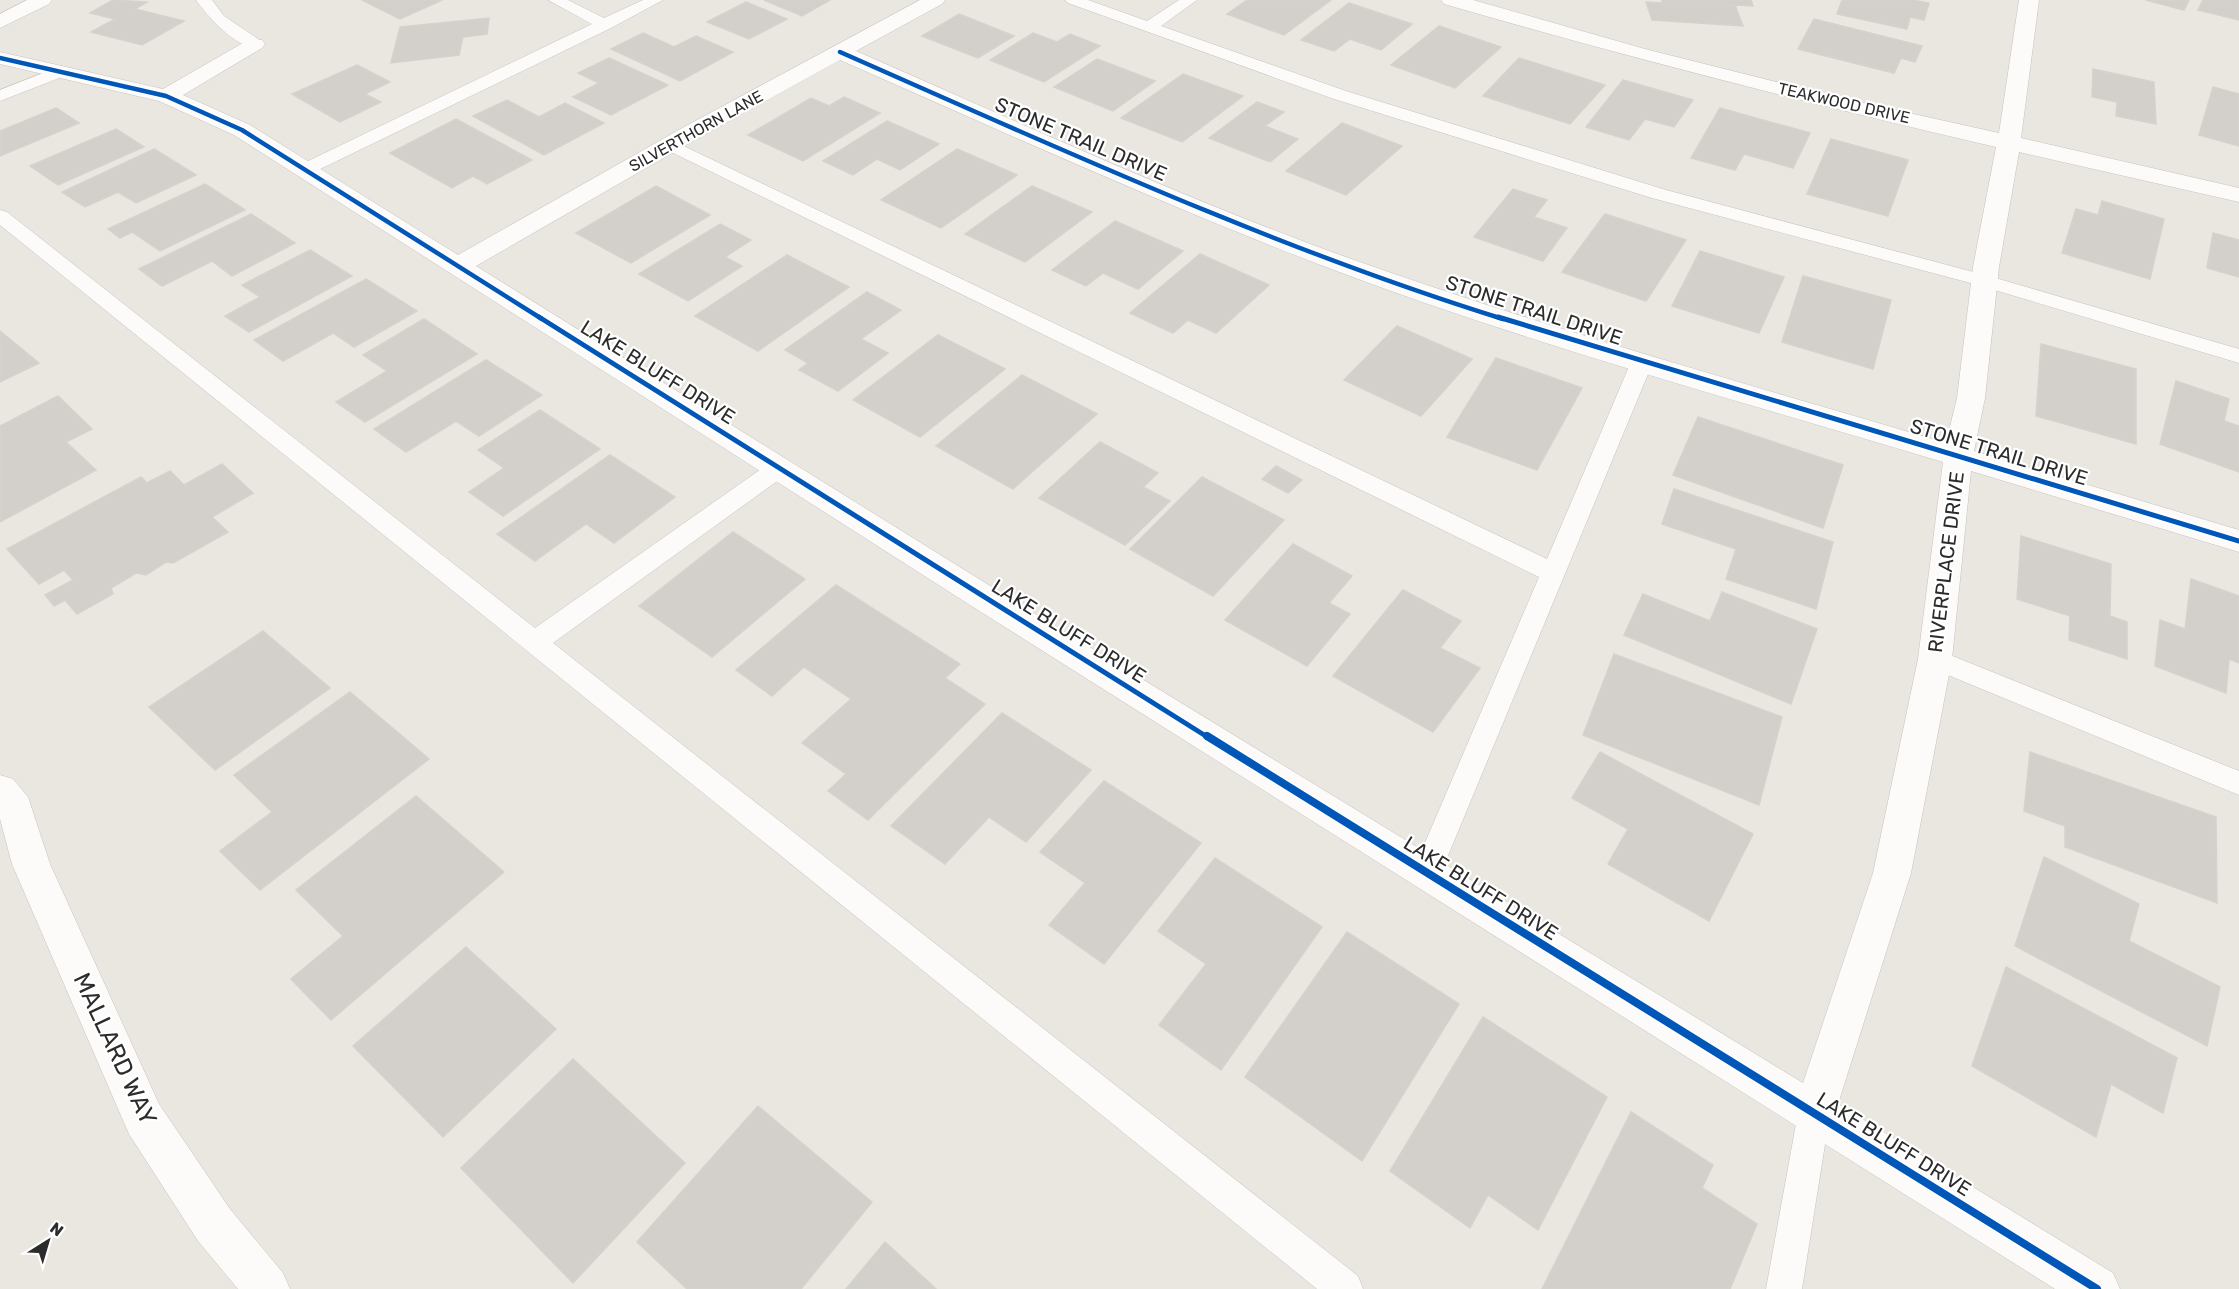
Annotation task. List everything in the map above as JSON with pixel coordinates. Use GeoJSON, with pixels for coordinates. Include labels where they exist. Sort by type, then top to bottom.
{"type":"FeatureCollection","features":[{"type":"Feature","properties":{"kind":"street"},"geometry":{"type":"LineString","coordinates":[[0,22],[42,0]]}},
{"type":"Feature","properties":{"kind":"street","name":"SILVERTHORN LANE"},"geometry":{"type":"LineString","coordinates":[[459,265],[671,145],[936,0]]}},
{"type":"Feature","properties":{"kind":"street","name":"TEAKWOOD DRIVE"},"geometry":{"type":"LineString","coordinates":[[1451,0],[1509,7],[1831,102],[2239,195]]}},
{"type":"Feature","properties":{"kind":"street","name":"RIVERPLACE DRIVE"},"geometry":{"type":"LineString","coordinates":[[1814,1113],[1892,873],[1935,659],[1958,456],[1971,398],[1985,281],[2009,141],[2029,0]]}},
{"type":"Feature","properties":{"kind":"street"},"geometry":{"type":"LineString","coordinates":[[166,96],[255,45]]}},
{"type":"Feature","properties":{"kind":"street","name":"STONE TRAIL DRIVE"},"geometry":{"type":"LineString","coordinates":[[840,52],[1106,169],[1328,259],[1468,308],[1826,419],[1958,456],[2239,542]]}},
{"type":"Feature","properties":{"kind":"street","name":"LAKE BLUFF DRIVE"},"geometry":{"type":"LineString","coordinates":[[0,58],[166,96],[242,130],[1427,873],[2097,1289]]}},
{"type":"Feature","properties":{"kind":"street","name":"MALLARD WAY"},"geometry":{"type":"LineString","coordinates":[[0,790],[15,808],[31,864],[144,1119],[214,1225],[267,1289]]}},
{"type":"Feature","properties":{"kind":"lane"},"geometry":{"type":"LineString","coordinates":[[204,0],[218,19],[255,45]]}},
{"type":"Feature","properties":{"kind":"lane"},"geometry":{"type":"LineString","coordinates":[[556,0],[605,25]]}},
{"type":"Feature","properties":{"kind":"lane"},"geometry":{"type":"LineString","coordinates":[[306,169],[655,0]]}},
{"type":"Feature","properties":{"kind":"lane"},"geometry":{"type":"LineString","coordinates":[[1073,0],[1340,95],[1659,195],[1985,281],[2239,356]]}},
{"type":"Feature","properties":{"kind":"lane"},"geometry":{"type":"LineString","coordinates":[[1149,27],[1189,0]]}},
{"type":"Feature","properties":{"kind":"lane"},"geometry":{"type":"LineString","coordinates":[[0,96],[61,71]]}},
{"type":"Feature","properties":{"kind":"lane"},"geometry":{"type":"LineString","coordinates":[[671,145],[1554,573]]}},
{"type":"Feature","properties":{"kind":"lane"},"geometry":{"type":"LineString","coordinates":[[0,216],[1345,1289]]}},
{"type":"Feature","properties":{"kind":"lane"},"geometry":{"type":"LineString","coordinates":[[1427,873],[1642,362]]}},
{"type":"Feature","properties":{"kind":"lane"},"geometry":{"type":"LineString","coordinates":[[535,642],[779,468]]}},
{"type":"Feature","properties":{"kind":"lane"},"geometry":{"type":"LineString","coordinates":[[1935,659],[2239,783]]}},
{"type":"Feature","properties":{"kind":"lane"},"geometry":{"type":"LineString","coordinates":[[1784,1289],[1814,1113]]}},
{"type":"Feature","properties":{"kind":"building"},"geometry":{"type":"Polygon","coordinates":[[[113,0],[147,2],[135,9],[184,21],[142,45],[91,32],[115,19],[90,13],[113,0]]]}},
{"type":"Feature","properties":{"kind":"building"},"geometry":{"type":"Polygon","coordinates":[[[362,0],[442,0],[400,19],[362,0]]]}},
{"type":"Feature","properties":{"kind":"building"},"geometry":{"type":"Polygon","coordinates":[[[764,0],[830,0],[802,16],[764,0]]]}},
{"type":"Feature","properties":{"kind":"building"},"geometry":{"type":"Polygon","coordinates":[[[1247,0],[1331,0],[1284,35],[1227,14],[1247,0]]]}},
{"type":"Feature","properties":{"kind":"building"},"geometry":{"type":"Polygon","coordinates":[[[1662,0],[1751,0],[1753,6],[1735,5],[1743,26],[1652,20],[1646,2],[1662,3],[1662,0]]]}},
{"type":"Feature","properties":{"kind":"building"},"geometry":{"type":"Polygon","coordinates":[[[1842,0],[1912,0],[1929,3],[1924,20],[1910,17],[1907,29],[1837,14],[1842,0]]]}},
{"type":"Feature","properties":{"kind":"building"},"geometry":{"type":"Polygon","coordinates":[[[2146,0],[2189,0],[2184,10],[2146,0]]]}},
{"type":"Feature","properties":{"kind":"building"},"geometry":{"type":"Polygon","coordinates":[[[2203,0],[2239,0],[2239,20],[2198,10],[2203,0]]]}},
{"type":"Feature","properties":{"kind":"building"},"geometry":{"type":"Polygon","coordinates":[[[746,2],[787,19],[749,39],[707,22],[746,2]]]}},
{"type":"Feature","properties":{"kind":"building"},"geometry":{"type":"Polygon","coordinates":[[[1349,3],[1412,24],[1381,50],[1350,39],[1334,51],[1301,40],[1349,3]]]}},
{"type":"Feature","properties":{"kind":"building"},"geometry":{"type":"Polygon","coordinates":[[[959,14],[1014,36],[978,58],[922,36],[959,14]]]}},
{"type":"Feature","properties":{"kind":"building"},"geometry":{"type":"Polygon","coordinates":[[[489,18],[487,34],[463,37],[459,55],[391,63],[400,27],[489,18]]]}},
{"type":"Feature","properties":{"kind":"building"},"geometry":{"type":"Polygon","coordinates":[[[1814,19],[1922,46],[1915,62],[1901,58],[1894,73],[1798,49],[1814,19]]]}},
{"type":"Feature","properties":{"kind":"building"},"geometry":{"type":"Polygon","coordinates":[[[1439,26],[1501,47],[1455,88],[1391,65],[1439,26]]]}},
{"type":"Feature","properties":{"kind":"building"},"geometry":{"type":"Polygon","coordinates":[[[643,33],[674,47],[696,36],[733,52],[680,81],[611,49],[643,33]]]}},
{"type":"Feature","properties":{"kind":"building"},"geometry":{"type":"Polygon","coordinates":[[[1033,33],[1057,42],[1070,34],[1100,46],[1044,82],[990,60],[1033,33]]]}},
{"type":"Feature","properties":{"kind":"building"},"geometry":{"type":"Polygon","coordinates":[[[609,58],[668,85],[611,115],[573,97],[599,83],[578,73],[609,58]]]}},
{"type":"Feature","properties":{"kind":"building"},"geometry":{"type":"Polygon","coordinates":[[[1519,58],[1605,85],[1570,124],[1483,96],[1519,58]]]}},
{"type":"Feature","properties":{"kind":"building"},"geometry":{"type":"Polygon","coordinates":[[[1097,59],[1155,81],[1113,111],[1054,87],[1097,59]]]}},
{"type":"Feature","properties":{"kind":"building"},"geometry":{"type":"Polygon","coordinates":[[[357,65],[390,82],[365,94],[381,102],[340,122],[292,94],[357,65]]]}},
{"type":"Feature","properties":{"kind":"building"},"geometry":{"type":"Polygon","coordinates":[[[2093,69],[2154,82],[2156,124],[2116,116],[2117,102],[2092,97],[2093,69]]]}},
{"type":"Feature","properties":{"kind":"building"},"geometry":{"type":"Polygon","coordinates":[[[1183,74],[1243,96],[1182,142],[1121,118],[1183,74]]]}},
{"type":"Feature","properties":{"kind":"building"},"geometry":{"type":"Polygon","coordinates":[[[1623,80],[1693,100],[1674,127],[1645,119],[1629,140],[1586,127],[1623,80]]]}},
{"type":"Feature","properties":{"kind":"building"},"geometry":{"type":"Polygon","coordinates":[[[2213,87],[2239,94],[2239,146],[2199,135],[2213,87]]]}},
{"type":"Feature","properties":{"kind":"building"},"geometry":{"type":"Polygon","coordinates":[[[844,97],[880,113],[803,161],[748,135],[811,98],[829,106],[844,97]]]}},
{"type":"Feature","properties":{"kind":"building"},"geometry":{"type":"Polygon","coordinates":[[[507,100],[539,117],[565,103],[604,123],[544,155],[473,116],[507,100]]]}},
{"type":"Feature","properties":{"kind":"building"},"geometry":{"type":"Polygon","coordinates":[[[1257,102],[1284,112],[1265,126],[1298,139],[1270,162],[1209,138],[1257,102]]]}},
{"type":"Feature","properties":{"kind":"building"},"geometry":{"type":"Polygon","coordinates":[[[56,108],[79,123],[0,156],[0,131],[56,108]]]}},
{"type":"Feature","properties":{"kind":"building"},"geometry":{"type":"Polygon","coordinates":[[[1720,108],[1810,133],[1793,168],[1744,154],[1735,170],[1691,158],[1720,108]]]}},
{"type":"Feature","properties":{"kind":"building"},"geometry":{"type":"Polygon","coordinates":[[[456,119],[532,160],[487,184],[473,176],[452,188],[390,153],[456,119]]]}},
{"type":"Feature","properties":{"kind":"building"},"geometry":{"type":"Polygon","coordinates":[[[887,121],[939,144],[900,170],[877,159],[853,175],[823,161],[887,121]]]}},
{"type":"Feature","properties":{"kind":"building"},"geometry":{"type":"Polygon","coordinates":[[[1342,123],[1402,146],[1346,195],[1286,171],[1342,123]]]}},
{"type":"Feature","properties":{"kind":"building"},"geometry":{"type":"Polygon","coordinates":[[[116,129],[144,147],[58,185],[30,166],[116,129]]]}},
{"type":"Feature","properties":{"kind":"building"},"geometry":{"type":"Polygon","coordinates":[[[1831,139],[1908,160],[1888,216],[1807,194],[1831,139]]]}},
{"type":"Feature","properties":{"kind":"building"},"geometry":{"type":"Polygon","coordinates":[[[154,149],[196,175],[136,203],[118,192],[85,207],[62,192],[154,149]]]}},
{"type":"Feature","properties":{"kind":"building"},"geometry":{"type":"Polygon","coordinates":[[[957,149],[1017,175],[941,228],[881,200],[957,149]]]}},
{"type":"Feature","properties":{"kind":"building"},"geometry":{"type":"Polygon","coordinates":[[[205,184],[245,210],[160,251],[132,232],[120,238],[108,229],[205,184]]]}},
{"type":"Feature","properties":{"kind":"building"},"geometry":{"type":"Polygon","coordinates":[[[656,186],[710,215],[631,263],[576,233],[656,186]]]}},
{"type":"Feature","properties":{"kind":"building"},"geometry":{"type":"Polygon","coordinates":[[[1032,186],[1092,212],[1025,262],[965,234],[1032,186]]]}},
{"type":"Feature","properties":{"kind":"building"},"geometry":{"type":"Polygon","coordinates":[[[1513,189],[1547,200],[1534,217],[1567,228],[1543,261],[1474,237],[1513,189]]]}},
{"type":"Feature","properties":{"kind":"building"},"geometry":{"type":"Polygon","coordinates":[[[2102,201],[2164,219],[2150,279],[2062,253],[2076,209],[2098,215],[2102,201]]]}},
{"type":"Feature","properties":{"kind":"building"},"geometry":{"type":"Polygon","coordinates":[[[251,214],[295,243],[232,276],[212,261],[162,286],[139,269],[251,214]]]}},
{"type":"Feature","properties":{"kind":"building"},"geometry":{"type":"Polygon","coordinates":[[[1605,214],[1686,240],[1646,301],[1562,272],[1605,214]]]}},
{"type":"Feature","properties":{"kind":"building"},"geometry":{"type":"Polygon","coordinates":[[[1115,221],[1183,251],[1138,289],[1103,273],[1086,286],[1052,270],[1115,221]]]}},
{"type":"Feature","properties":{"kind":"building"},"geometry":{"type":"Polygon","coordinates":[[[720,224],[751,240],[725,257],[742,266],[688,301],[639,274],[720,224]]]}},
{"type":"Feature","properties":{"kind":"building"},"geometry":{"type":"Polygon","coordinates":[[[2213,233],[2239,240],[2239,277],[2207,268],[2213,233]]]}},
{"type":"Feature","properties":{"kind":"building"},"geometry":{"type":"Polygon","coordinates":[[[310,250],[352,276],[249,332],[225,316],[260,297],[242,285],[310,250]]]}},
{"type":"Feature","properties":{"kind":"building"},"geometry":{"type":"Polygon","coordinates":[[[1700,251],[1784,277],[1759,333],[1672,306],[1700,251]]]}},
{"type":"Feature","properties":{"kind":"building"},"geometry":{"type":"Polygon","coordinates":[[[1200,254],[1269,285],[1216,333],[1188,320],[1173,333],[1130,313],[1200,254]]]}},
{"type":"Feature","properties":{"kind":"building"},"geometry":{"type":"Polygon","coordinates":[[[787,255],[849,287],[758,351],[695,316],[787,255]]]}},
{"type":"Feature","properties":{"kind":"building"},"geometry":{"type":"Polygon","coordinates":[[[1803,276],[1891,300],[1873,369],[1782,342],[1803,276]]]}},
{"type":"Feature","properties":{"kind":"building"},"geometry":{"type":"Polygon","coordinates":[[[366,279],[417,311],[354,347],[333,333],[283,361],[254,340],[366,279]]]}},
{"type":"Feature","properties":{"kind":"building"},"geometry":{"type":"Polygon","coordinates":[[[867,292],[901,310],[861,339],[888,353],[838,391],[799,370],[808,363],[785,350],[867,292]]]}},
{"type":"Feature","properties":{"kind":"building"},"geometry":{"type":"Polygon","coordinates":[[[424,319],[477,354],[365,422],[336,402],[387,371],[363,355],[424,319]]]}},
{"type":"Feature","properties":{"kind":"building"},"geometry":{"type":"Polygon","coordinates":[[[1397,326],[1472,359],[1421,416],[1344,380],[1397,326]]]}},
{"type":"Feature","properties":{"kind":"building"},"geometry":{"type":"Polygon","coordinates":[[[0,331],[39,363],[0,382],[0,331]]]}},
{"type":"Feature","properties":{"kind":"building"},"geometry":{"type":"Polygon","coordinates":[[[938,335],[1005,369],[920,437],[853,400],[938,335]]]}},
{"type":"Feature","properties":{"kind":"building"},"geometry":{"type":"Polygon","coordinates":[[[2041,344],[2136,369],[2136,444],[2036,416],[2041,344]]]}},
{"type":"Feature","properties":{"kind":"building"},"geometry":{"type":"Polygon","coordinates":[[[1496,358],[1582,388],[1537,470],[1447,437],[1496,358]]]}},
{"type":"Feature","properties":{"kind":"building"},"geometry":{"type":"Polygon","coordinates":[[[486,360],[542,395],[479,436],[456,421],[406,452],[374,429],[486,360]]]}},
{"type":"Feature","properties":{"kind":"building"},"geometry":{"type":"Polygon","coordinates":[[[1022,375],[1097,414],[1013,489],[936,446],[1022,375]]]}},
{"type":"Feature","properties":{"kind":"building"},"geometry":{"type":"Polygon","coordinates":[[[2176,381],[2229,399],[2224,421],[2239,426],[2239,472],[2160,444],[2176,381]]]}},
{"type":"Feature","properties":{"kind":"building"},"geometry":{"type":"Polygon","coordinates":[[[58,396],[92,429],[66,442],[96,470],[0,522],[0,426],[58,396]]]}},
{"type":"Feature","properties":{"kind":"building"},"geometry":{"type":"Polygon","coordinates":[[[540,410],[600,449],[503,516],[469,492],[504,468],[478,450],[540,410]]]}},
{"type":"Feature","properties":{"kind":"building"},"geometry":{"type":"Polygon","coordinates":[[[1698,417],[1843,465],[1823,528],[1673,475],[1698,417]]]}},
{"type":"Feature","properties":{"kind":"building"},"geometry":{"type":"Polygon","coordinates":[[[1100,442],[1158,473],[1143,487],[1170,501],[1125,545],[1039,498],[1100,442]]]}},
{"type":"Feature","properties":{"kind":"building"},"geometry":{"type":"Polygon","coordinates":[[[610,455],[675,497],[614,543],[586,524],[535,561],[497,534],[610,455]]]}},
{"type":"Feature","properties":{"kind":"building"},"geometry":{"type":"Polygon","coordinates":[[[222,464],[253,493],[212,517],[228,532],[173,563],[166,562],[146,575],[136,573],[111,588],[113,594],[77,614],[65,600],[54,606],[45,595],[73,580],[64,570],[39,584],[7,549],[141,477],[147,483],[170,471],[184,485],[222,464]]]}},
{"type":"Feature","properties":{"kind":"building"},"geometry":{"type":"Polygon","coordinates":[[[1276,466],[1302,480],[1288,493],[1262,479],[1276,466]]]}},
{"type":"Feature","properties":{"kind":"building"},"geometry":{"type":"Polygon","coordinates":[[[1202,477],[1284,520],[1213,596],[1130,549],[1202,477]]]}},
{"type":"Feature","properties":{"kind":"building"},"geometry":{"type":"Polygon","coordinates":[[[1674,489],[1833,542],[1816,609],[1726,579],[1736,549],[1662,524],[1674,489]]]}},
{"type":"Feature","properties":{"kind":"building"},"geometry":{"type":"Polygon","coordinates":[[[733,532],[805,579],[712,657],[639,606],[733,532]]]}},
{"type":"Feature","properties":{"kind":"building"},"geometry":{"type":"Polygon","coordinates":[[[2021,536],[2111,564],[2110,616],[2127,622],[2127,659],[2069,640],[2070,616],[2017,599],[2021,536]]]}},
{"type":"Feature","properties":{"kind":"building"},"geometry":{"type":"Polygon","coordinates":[[[1293,544],[1352,576],[1329,603],[1350,614],[1307,666],[1225,620],[1293,544]]]}},
{"type":"Feature","properties":{"kind":"building"},"geometry":{"type":"Polygon","coordinates":[[[2191,579],[2239,596],[2239,663],[2229,659],[2226,693],[2155,666],[2160,620],[2185,629],[2191,579]]]}},
{"type":"Feature","properties":{"kind":"building"},"geometry":{"type":"Polygon","coordinates":[[[836,585],[960,664],[945,678],[985,704],[868,820],[828,791],[846,774],[802,743],[851,699],[804,667],[772,696],[736,670],[836,585]]]}},
{"type":"Feature","properties":{"kind":"building"},"geometry":{"type":"Polygon","coordinates":[[[1403,590],[1461,621],[1440,648],[1480,668],[1433,732],[1333,676],[1403,590]]]}},
{"type":"Feature","properties":{"kind":"building"},"geometry":{"type":"Polygon","coordinates":[[[1722,592],[1817,629],[1791,704],[1624,635],[1643,594],[1710,621],[1722,592]]]}},
{"type":"Feature","properties":{"kind":"building"},"geometry":{"type":"Polygon","coordinates":[[[263,631],[330,688],[215,770],[149,707],[263,631]]]}},
{"type":"Feature","properties":{"kind":"building"},"geometry":{"type":"Polygon","coordinates":[[[1614,654],[1782,717],[1759,805],[1583,735],[1614,654]]]}},
{"type":"Feature","properties":{"kind":"building"},"geometry":{"type":"Polygon","coordinates":[[[350,692],[429,759],[260,890],[220,851],[272,812],[234,775],[350,692]]]}},
{"type":"Feature","properties":{"kind":"building"},"geometry":{"type":"Polygon","coordinates":[[[1002,713],[1091,770],[1026,842],[989,817],[945,864],[891,826],[1002,713]]]}},
{"type":"Feature","properties":{"kind":"building"},"geometry":{"type":"Polygon","coordinates":[[[1600,752],[1753,834],[1709,921],[1608,864],[1628,829],[1572,798],[1600,752]]]}},
{"type":"Feature","properties":{"kind":"building"},"geometry":{"type":"Polygon","coordinates":[[[2030,752],[2216,817],[2217,903],[2065,847],[2065,826],[2024,811],[2030,752]]]}},
{"type":"Feature","properties":{"kind":"building"},"geometry":{"type":"Polygon","coordinates":[[[1104,781],[1201,843],[1104,964],[1049,925],[1085,883],[1040,852],[1104,781]]]}},
{"type":"Feature","properties":{"kind":"building"},"geometry":{"type":"Polygon","coordinates":[[[416,796],[504,872],[331,1020],[291,979],[343,936],[296,890],[416,796]]]}},
{"type":"Feature","properties":{"kind":"building"},"geometry":{"type":"Polygon","coordinates":[[[2044,857],[2139,904],[2129,941],[2220,987],[2207,1046],[2015,946],[2044,857]]]}},
{"type":"Feature","properties":{"kind":"building"},"geometry":{"type":"Polygon","coordinates":[[[1215,858],[1322,927],[1221,1070],[1159,1025],[1206,964],[1158,931],[1215,858]]]}},
{"type":"Feature","properties":{"kind":"building"},"geometry":{"type":"Polygon","coordinates":[[[1347,932],[1459,1004],[1362,1161],[1245,1077],[1347,932]]]}},
{"type":"Feature","properties":{"kind":"building"},"geometry":{"type":"Polygon","coordinates":[[[466,947],[556,1029],[443,1137],[353,1046],[466,947]]]}},
{"type":"Feature","properties":{"kind":"building"},"geometry":{"type":"Polygon","coordinates":[[[2006,967],[2177,1058],[2163,1113],[2111,1084],[2096,1137],[1972,1066],[2006,967]]]}},
{"type":"Feature","properties":{"kind":"building"},"geometry":{"type":"Polygon","coordinates":[[[1483,1017],[1607,1097],[1538,1230],[1488,1195],[1470,1228],[1390,1171],[1483,1017]]]}},
{"type":"Feature","properties":{"kind":"building"},"geometry":{"type":"Polygon","coordinates":[[[573,1059],[685,1163],[573,1283],[461,1168],[573,1059]]]}},
{"type":"Feature","properties":{"kind":"building"},"geometry":{"type":"Polygon","coordinates":[[[758,1106],[872,1202],[801,1289],[687,1289],[637,1242],[758,1106]]]}},
{"type":"Feature","properties":{"kind":"building"},"geometry":{"type":"Polygon","coordinates":[[[1631,1112],[1713,1165],[1702,1188],[1757,1224],[1730,1289],[1542,1289],[1631,1112]]]}},
{"type":"Feature","properties":{"kind":"building"},"geometry":{"type":"Polygon","coordinates":[[[885,1242],[936,1289],[846,1289],[885,1242]]]}},
{"type":"Feature","properties":{"kind":"cycle path"},"geometry":{"type":"LineString","coordinates":[[840,52],[1106,169],[1328,259],[1468,308],[2239,541]]}},
{"type":"Feature","properties":{"kind":"cycle path"},"geometry":{"type":"LineString","coordinates":[[0,58],[166,96],[242,130],[992,603],[2097,1289]]}}]}
